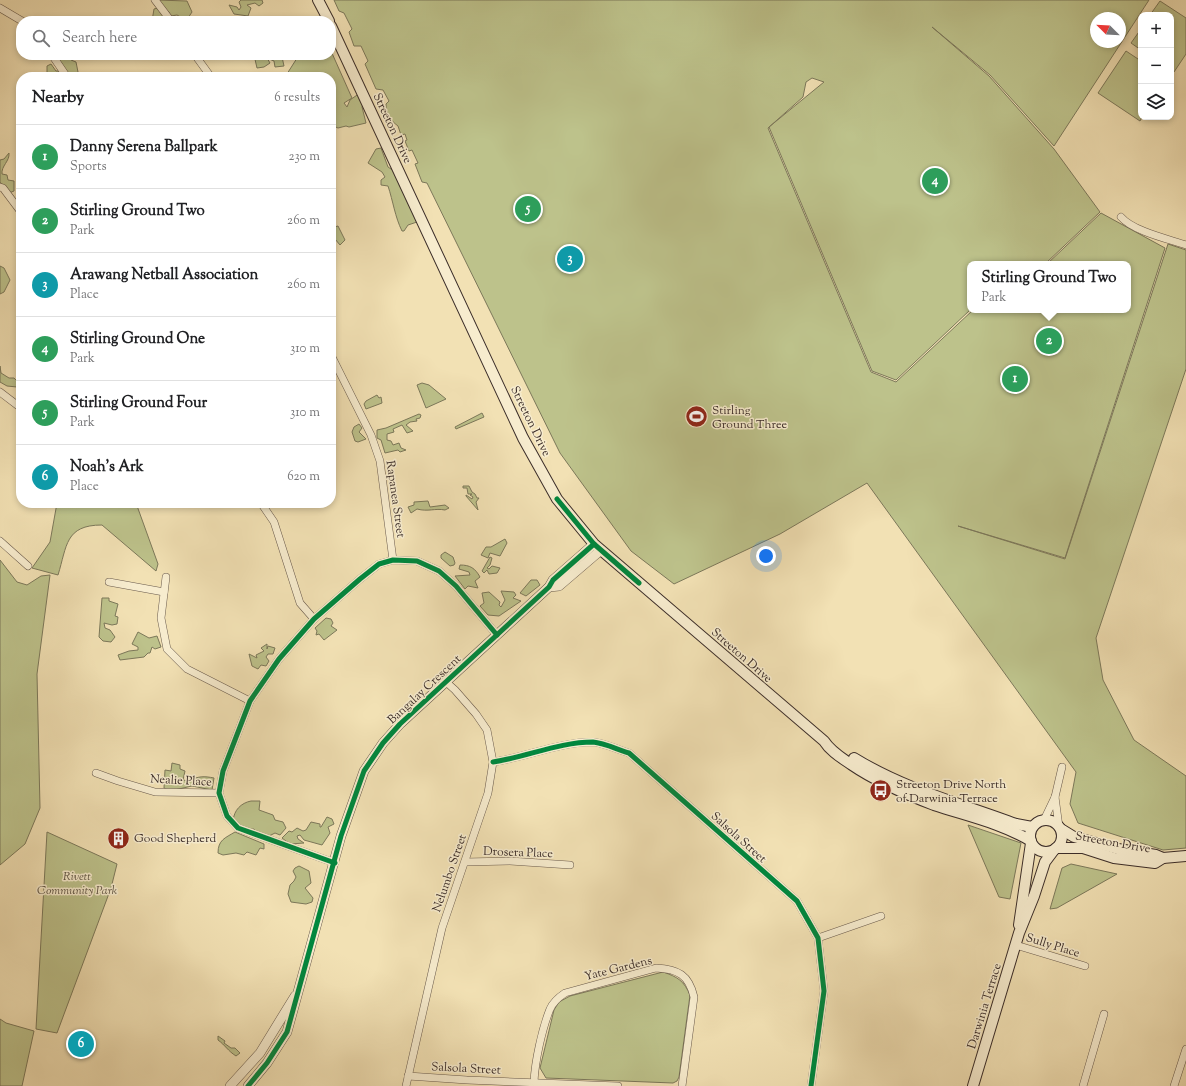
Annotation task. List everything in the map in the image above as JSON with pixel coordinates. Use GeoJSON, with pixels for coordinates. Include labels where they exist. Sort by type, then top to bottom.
{"type":"FeatureCollection","features":[{"type":"Feature","properties":{"kind":"main road"},"geometry":{"type":"LineString","coordinates":[[318,0],[326,16]]}},
{"type":"Feature","properties":{"kind":"main road","name":"Streeton Drive"},"geometry":{"type":"LineString","coordinates":[[336,36],[523,438],[557,499],[597,547],[824,741],[878,773],[914,789],[1016,824],[1032,827]]}},
{"type":"Feature","properties":{"kind":"main road","name":"Streeton Drive"},"geometry":{"type":"LineString","coordinates":[[824,741],[828,748],[844,760],[891,787],[934,805],[1014,830],[1031,842]]}},
{"type":"Feature","properties":{"kind":"main road"},"geometry":{"type":"LineString","coordinates":[[1044,820],[1052,821],[1060,828],[1062,840],[1055,849],[1042,852],[1037,850],[1031,842],[1030,832],[1032,827],[1036,823],[1044,820]]}},
{"type":"Feature","properties":{"kind":"main road","name":"Streeton Drive"},"geometry":{"type":"LineString","coordinates":[[1060,828],[1074,837],[1103,845],[1156,854],[1163,858]]}},
{"type":"Feature","properties":{"kind":"main road","name":"Darwinia Terrace"},"geometry":{"type":"LineString","coordinates":[[1019,933],[1031,842]]}},
{"type":"Feature","properties":{"kind":"main road","name":"Streeton Drive"},"geometry":{"type":"LineString","coordinates":[[1055,849],[1083,848],[1114,858],[1156,863],[1163,858],[1186,856]]}},
{"type":"Feature","properties":{"kind":"main road","name":"Darwinia Terrace"},"geometry":{"type":"LineString","coordinates":[[973,1086],[1019,933],[1034,896],[1045,862],[1055,849]]}},
{"type":"Feature","properties":{"kind":"street"},"geometry":{"type":"LineString","coordinates":[[156,0],[167,16]]}},
{"type":"Feature","properties":{"kind":"street"},"geometry":{"type":"LineString","coordinates":[[0,8],[16,17]]}},
{"type":"Feature","properties":{"kind":"street"},"geometry":{"type":"LineString","coordinates":[[55,60],[64,72]]}},
{"type":"Feature","properties":{"kind":"street"},"geometry":{"type":"LineString","coordinates":[[199,60],[207,72]]}},
{"type":"Feature","properties":{"kind":"street"},"geometry":{"type":"LineString","coordinates":[[0,187],[3,188],[16,205]]}},
{"type":"Feature","properties":{"kind":"street"},"geometry":{"type":"LineString","coordinates":[[1121,218],[1125,222],[1154,235],[1186,245]]}},
{"type":"Feature","properties":{"kind":"street","name":"Rapanea Street"},"geometry":{"type":"LineString","coordinates":[[336,365],[371,435],[380,461],[393,560]]}},
{"type":"Feature","properties":{"kind":"street"},"geometry":{"type":"LineString","coordinates":[[0,392],[16,404]]}},
{"type":"Feature","properties":{"kind":"street"},"geometry":{"type":"LineString","coordinates":[[264,508],[274,522],[300,604],[314,619]]}},
{"type":"Feature","properties":{"kind":"street"},"geometry":{"type":"LineString","coordinates":[[0,542],[28,566]]}},
{"type":"Feature","properties":{"kind":"street","name":"Bangalay Crescent"},"geometry":{"type":"LineString","coordinates":[[248,1086],[267,1063],[287,1032],[335,863],[341,836],[364,771],[383,744],[396,729],[445,681],[498,635],[549,587],[553,580],[597,547]]}},
{"type":"Feature","properties":{"kind":"street"},"geometry":{"type":"LineString","coordinates":[[335,863],[238,828],[227,816],[219,793],[223,771],[250,701],[278,659],[314,619],[360,579],[379,564],[393,560],[417,560],[439,571],[472,603],[498,635]]}},
{"type":"Feature","properties":{"kind":"street"},"geometry":{"type":"LineString","coordinates":[[166,577],[160,618],[167,649],[187,669],[250,701]]}},
{"type":"Feature","properties":{"kind":"street"},"geometry":{"type":"LineString","coordinates":[[109,582],[164,592]]}},
{"type":"Feature","properties":{"kind":"street","name":"Nelumbo Street"},"geometry":{"type":"LineString","coordinates":[[406,1086],[442,928],[488,793],[493,762],[487,730],[476,714],[445,681]]}},
{"type":"Feature","properties":{"kind":"street","name":"Salsola Street"},"geometry":{"type":"LineString","coordinates":[[493,762],[516,759],[565,744],[595,742],[629,753],[797,901],[818,938],[824,991],[811,1086]]}},
{"type":"Feature","properties":{"kind":"street"},"geometry":{"type":"LineString","coordinates":[[1044,820],[1055,797],[1062,767]]}},
{"type":"Feature","properties":{"kind":"street","name":"Nealie Place"},"geometry":{"type":"LineString","coordinates":[[96,772],[118,781],[155,792],[219,793]]}},
{"type":"Feature","properties":{"kind":"street"},"geometry":{"type":"LineString","coordinates":[[1055,797],[1060,828]]}},
{"type":"Feature","properties":{"kind":"street","name":"Drosera Place"},"geometry":{"type":"LineString","coordinates":[[465,862],[510,861],[570,865]]}},
{"type":"Feature","properties":{"kind":"street"},"geometry":{"type":"LineString","coordinates":[[818,938],[881,916]]}},
{"type":"Feature","properties":{"kind":"street","name":"Sully Place"},"geometry":{"type":"LineString","coordinates":[[1016,945],[1084,966]]}},
{"type":"Feature","properties":{"kind":"street","name":"Yate Gardens"},"geometry":{"type":"LineString","coordinates":[[534,1082],[535,1065],[550,1008],[557,999],[565,993],[656,968],[672,969],[684,976],[692,985],[694,997],[682,1086]]}},
{"type":"Feature","properties":{"kind":"street","name":"Bangalay Crescent"},"geometry":{"type":"LineString","coordinates":[[230,1086],[260,1053],[300,988]]}},
{"type":"Feature","properties":{"kind":"street"},"geometry":{"type":"LineString","coordinates":[[1083,1086],[1104,1014]]}},
{"type":"Feature","properties":{"kind":"street"},"geometry":{"type":"LineString","coordinates":[[1174,1086],[1186,1049]]}},
{"type":"Feature","properties":{"kind":"street","name":"Salsola Street"},"geometry":{"type":"LineString","coordinates":[[408,1076],[618,1086]]}},
{"type":"Feature","properties":{"kind":"green space"},"geometry":{"type":"Polygon","coordinates":[[[157,0],[187,1],[192,12],[189,16],[153,16],[154,9],[161,7],[157,0]]]}},
{"type":"Feature","properties":{"kind":"green space"},"geometry":{"type":"Polygon","coordinates":[[[241,0],[262,0],[263,3],[259,6],[255,3],[247,5],[251,8],[248,16],[234,14],[229,5],[237,7],[239,10],[241,7],[239,2],[241,0]]]}},
{"type":"Feature","properties":{"kind":"green space"},"geometry":{"type":"Polygon","coordinates":[[[334,0],[1149,0],[1141,12],[1138,12],[1138,17],[1126,35],[1126,12],[1090,12],[1090,48],[1118,48],[1054,146],[990,75],[932,27],[989,76],[1054,149],[1100,212],[1048,261],[967,261],[967,313],[896,380],[872,371],[769,127],[768,128],[871,372],[896,382],[970,313],[1131,313],[1131,261],[1050,261],[1101,213],[1165,248],[1065,558],[958,526],[1065,559],[1168,244],[1186,250],[1186,369],[1096,638],[1103,680],[1134,740],[1186,776],[1186,848],[1163,850],[1078,823],[1070,804],[1076,772],[867,483],[780,534],[674,584],[631,551],[560,453],[427,183],[422,182],[415,164],[418,163],[412,150],[409,151],[405,141],[407,140],[405,134],[401,135],[398,126],[389,116],[386,104],[389,101],[383,90],[376,89],[365,64],[368,61],[361,46],[354,46],[349,32],[352,29],[344,13],[339,11],[334,0]],[[812,78],[806,82],[803,97],[771,126],[824,82],[812,78]]]}},
{"type":"Feature","properties":{"kind":"green space"},"geometry":{"type":"Polygon","coordinates":[[[1160,1],[1186,18],[1186,54],[1174,72],[1174,12],[1152,12],[1160,1]]]}},
{"type":"Feature","properties":{"kind":"green space"},"geometry":{"type":"Polygon","coordinates":[[[1138,33],[1138,48],[1131,43],[1138,33]]]}},
{"type":"Feature","properties":{"kind":"green space"},"geometry":{"type":"Polygon","coordinates":[[[1126,51],[1138,59],[1138,120],[1098,93],[1126,51]]]}},
{"type":"Feature","properties":{"kind":"green space"},"geometry":{"type":"Polygon","coordinates":[[[54,60],[71,60],[76,62],[78,72],[47,72],[47,66],[51,64],[56,71],[61,71],[54,60]]]}},
{"type":"Feature","properties":{"kind":"green space"},"geometry":{"type":"Polygon","coordinates":[[[255,60],[268,60],[270,63],[264,67],[257,68],[255,60]]]}},
{"type":"Feature","properties":{"kind":"green space"},"geometry":{"type":"Polygon","coordinates":[[[272,60],[283,60],[284,66],[275,67],[274,61],[272,60]]]}},
{"type":"Feature","properties":{"kind":"green space"},"geometry":{"type":"Polygon","coordinates":[[[296,60],[335,60],[352,98],[344,103],[347,107],[350,100],[360,93],[364,102],[362,107],[366,123],[349,127],[336,127],[336,72],[288,72],[296,60]]]}},
{"type":"Feature","properties":{"kind":"green space"},"geometry":{"type":"Polygon","coordinates":[[[381,148],[388,167],[394,171],[417,222],[408,225],[404,231],[402,231],[398,220],[388,186],[381,185],[381,180],[385,177],[382,172],[368,163],[376,149],[381,148]]]}},
{"type":"Feature","properties":{"kind":"green space"},"geometry":{"type":"Polygon","coordinates":[[[9,153],[2,174],[7,175],[8,180],[14,181],[14,191],[9,193],[0,182],[0,160],[4,159],[9,153]]]}},
{"type":"Feature","properties":{"kind":"green space"},"geometry":{"type":"Polygon","coordinates":[[[338,226],[345,240],[340,245],[336,240],[336,227],[338,226]]]}},
{"type":"Feature","properties":{"kind":"green space"},"geometry":{"type":"Polygon","coordinates":[[[0,266],[4,268],[10,280],[4,292],[0,294],[0,266]]]}},
{"type":"Feature","properties":{"kind":"green space"},"geometry":{"type":"Polygon","coordinates":[[[0,366],[1,373],[16,380],[16,387],[7,386],[0,382],[0,366]]]}},
{"type":"Feature","properties":{"kind":"green space"},"geometry":{"type":"Polygon","coordinates":[[[422,383],[429,385],[446,399],[426,408],[417,385],[422,383]]]}},
{"type":"Feature","properties":{"kind":"green space"},"geometry":{"type":"Polygon","coordinates":[[[377,395],[379,398],[381,397],[382,403],[366,409],[364,404],[366,401],[377,395]]]}},
{"type":"Feature","properties":{"kind":"green space"},"geometry":{"type":"Polygon","coordinates":[[[482,413],[484,417],[456,429],[455,427],[482,413]]]}},
{"type":"Feature","properties":{"kind":"green space"},"geometry":{"type":"Polygon","coordinates":[[[419,414],[421,415],[420,418],[416,419],[417,421],[410,422],[406,425],[413,431],[407,433],[402,425],[393,429],[394,432],[387,434],[387,440],[391,441],[393,445],[399,443],[401,448],[406,450],[385,453],[381,440],[377,438],[377,430],[386,428],[419,414]]]}},
{"type":"Feature","properties":{"kind":"green space"},"geometry":{"type":"Polygon","coordinates":[[[359,424],[362,428],[359,432],[366,439],[358,442],[355,441],[352,432],[354,427],[359,424]]]}},
{"type":"Feature","properties":{"kind":"green space"},"geometry":{"type":"Polygon","coordinates":[[[463,486],[469,486],[477,498],[479,498],[476,502],[478,510],[466,496],[472,499],[473,497],[470,495],[472,494],[468,494],[467,488],[463,488],[463,486]]]}},
{"type":"Feature","properties":{"kind":"green space"},"geometry":{"type":"Polygon","coordinates":[[[428,501],[430,507],[445,505],[449,508],[445,510],[417,509],[411,513],[408,507],[414,505],[414,502],[428,501]]]}},
{"type":"Feature","properties":{"kind":"green space"},"geometry":{"type":"Polygon","coordinates":[[[56,508],[138,508],[158,564],[156,571],[102,525],[90,526],[74,533],[66,546],[58,575],[32,568],[50,542],[56,508]]]}},
{"type":"Feature","properties":{"kind":"green space"},"geometry":{"type":"Polygon","coordinates":[[[505,539],[507,543],[500,556],[490,553],[488,558],[481,555],[486,547],[491,547],[505,539]]]}},
{"type":"Feature","properties":{"kind":"green space"},"geometry":{"type":"Polygon","coordinates":[[[445,552],[453,557],[455,563],[454,565],[450,566],[441,558],[441,555],[445,552]]]}},
{"type":"Feature","properties":{"kind":"green space"},"geometry":{"type":"Polygon","coordinates":[[[490,557],[492,558],[490,565],[487,568],[489,569],[492,566],[500,568],[497,573],[489,574],[487,570],[484,573],[482,571],[490,557]]]}},
{"type":"Feature","properties":{"kind":"green space"},"geometry":{"type":"Polygon","coordinates":[[[0,560],[17,582],[27,585],[41,576],[50,575],[37,674],[40,808],[25,844],[0,865],[0,560]]]}},
{"type":"Feature","properties":{"kind":"green space"},"geometry":{"type":"Polygon","coordinates":[[[460,565],[469,566],[476,571],[480,577],[475,581],[478,588],[468,586],[465,589],[455,576],[470,575],[469,572],[459,569],[460,565]]]}},
{"type":"Feature","properties":{"kind":"green space"},"geometry":{"type":"Polygon","coordinates":[[[531,580],[537,580],[540,585],[526,596],[520,593],[531,580]]]}},
{"type":"Feature","properties":{"kind":"green space"},"geometry":{"type":"Polygon","coordinates":[[[501,591],[514,592],[516,595],[513,598],[521,601],[499,616],[488,615],[480,606],[484,603],[482,593],[489,592],[500,602],[499,605],[501,607],[505,600],[501,591]]]}},
{"type":"Feature","properties":{"kind":"green space"},"geometry":{"type":"Polygon","coordinates":[[[102,598],[109,598],[109,601],[118,604],[115,616],[118,617],[117,624],[112,625],[104,623],[105,628],[110,630],[115,637],[111,642],[103,641],[99,637],[102,598]]]}},
{"type":"Feature","properties":{"kind":"green space"},"geometry":{"type":"Polygon","coordinates":[[[326,618],[331,619],[333,623],[331,626],[337,630],[324,640],[319,634],[316,635],[317,631],[315,628],[326,618]]]}},
{"type":"Feature","properties":{"kind":"green space"},"geometry":{"type":"Polygon","coordinates":[[[138,632],[149,638],[157,636],[161,647],[155,649],[152,647],[150,653],[144,657],[120,660],[118,655],[129,651],[138,650],[138,647],[132,644],[138,632]]]}},
{"type":"Feature","properties":{"kind":"green space"},"geometry":{"type":"Polygon","coordinates":[[[267,644],[267,649],[268,646],[275,648],[273,654],[268,654],[266,657],[269,661],[266,666],[261,665],[258,669],[252,666],[249,654],[257,658],[256,655],[264,651],[261,648],[267,644]]]}},
{"type":"Feature","properties":{"kind":"green space"},"geometry":{"type":"Polygon","coordinates":[[[172,763],[180,765],[180,769],[185,771],[183,780],[189,781],[201,777],[214,778],[212,790],[192,786],[170,791],[164,788],[165,770],[171,771],[172,763]]]}},
{"type":"Feature","properties":{"kind":"green space"},"geometry":{"type":"Polygon","coordinates":[[[260,801],[259,810],[273,815],[275,820],[283,822],[286,828],[280,835],[275,833],[267,837],[259,834],[254,829],[247,830],[233,821],[236,810],[244,803],[260,801]]]}},
{"type":"Feature","properties":{"kind":"green space"},"geometry":{"type":"Polygon","coordinates":[[[327,817],[332,819],[334,824],[328,827],[330,833],[322,845],[304,840],[300,835],[297,836],[298,839],[304,843],[290,844],[282,838],[289,831],[292,832],[297,828],[303,831],[306,830],[311,822],[320,824],[321,827],[327,817]]]}},
{"type":"Feature","properties":{"kind":"green space"},"geometry":{"type":"Polygon","coordinates":[[[968,825],[1021,843],[1010,899],[999,897],[968,825]]]}},
{"type":"Feature","properties":{"kind":"green space","name":"Rivett Community Park"},"geometry":{"type":"Polygon","coordinates":[[[47,832],[117,864],[111,888],[57,1033],[36,1029],[47,832]]]}},
{"type":"Feature","properties":{"kind":"green space"},"geometry":{"type":"Polygon","coordinates":[[[235,832],[264,844],[264,849],[260,848],[256,855],[247,852],[244,855],[236,853],[223,855],[218,853],[221,842],[235,832]]]}},
{"type":"Feature","properties":{"kind":"green space"},"geometry":{"type":"Polygon","coordinates":[[[1071,864],[1117,874],[1057,908],[1050,909],[1062,868],[1071,864]]]}},
{"type":"Feature","properties":{"kind":"green space"},"geometry":{"type":"Polygon","coordinates":[[[299,866],[309,871],[311,883],[305,888],[313,898],[312,902],[306,904],[291,902],[288,894],[290,885],[296,877],[293,871],[299,866]]]}},
{"type":"Feature","properties":{"kind":"green space"},"geometry":{"type":"Polygon","coordinates":[[[663,972],[680,980],[690,995],[679,1077],[677,1081],[673,1083],[546,1078],[540,1068],[554,1010],[559,1002],[570,996],[663,972]]]}},
{"type":"Feature","properties":{"kind":"green space"},"geometry":{"type":"Polygon","coordinates":[[[0,1019],[6,1023],[34,1031],[22,1086],[0,1086],[0,1019]]]}},
{"type":"Feature","properties":{"kind":"green space"},"geometry":{"type":"Polygon","coordinates":[[[218,1036],[225,1041],[224,1043],[231,1048],[235,1048],[240,1053],[236,1056],[233,1054],[218,1040],[218,1036]]]}},
{"type":"Feature","properties":{"kind":"cycle path"},"geometry":{"type":"LineString","coordinates":[[557,499],[594,544],[639,583]]}},
{"type":"Feature","properties":{"kind":"cycle path"},"geometry":{"type":"LineString","coordinates":[[248,1086],[267,1063],[287,1032],[341,836],[364,771],[383,743],[400,724],[549,587],[553,580],[594,544]]}},
{"type":"Feature","properties":{"kind":"cycle path"},"geometry":{"type":"LineString","coordinates":[[335,863],[238,828],[227,816],[219,793],[223,771],[250,701],[279,659],[314,619],[360,579],[379,564],[393,560],[417,561],[439,571],[456,586],[497,635]]}},
{"type":"Feature","properties":{"kind":"cycle path"},"geometry":{"type":"LineString","coordinates":[[493,762],[568,744],[593,742],[607,745],[629,753],[797,901],[818,938],[824,991],[811,1086]]}},
{"type":"Feature","properties":{"kind":"place","name":"Stirling Ground One"},"geometry":{"type":"Point","coordinates":[935,181]}},
{"type":"Feature","properties":{"kind":"place","name":"Stirling Ground Four"},"geometry":{"type":"Point","coordinates":[528,209]}},
{"type":"Feature","properties":{"kind":"place","name":"Arawang Netball Association"},"geometry":{"type":"Point","coordinates":[570,259]}},
{"type":"Feature","properties":{"kind":"place","name":"Stirling Ground Two"},"geometry":{"type":"Point","coordinates":[1049,341]}},
{"type":"Feature","properties":{"kind":"place","name":"Danny Serena Ballpark"},"geometry":{"type":"Point","coordinates":[1015,379]}},
{"type":"Feature","properties":{"kind":"place","name":"Stirling Ground Three"},"geometry":{"type":"Point","coordinates":[696,417]}},
{"type":"Feature","properties":{"kind":"place","name":"Streeton Drive North of Darwinia Terrace"},"geometry":{"type":"Point","coordinates":[881,791]}},
{"type":"Feature","properties":{"kind":"place","name":"Good Shepherd"},"geometry":{"type":"Point","coordinates":[118,838]}},
{"type":"Feature","properties":{"kind":"place","name":"Noah’s Ark"},"geometry":{"type":"Point","coordinates":[81,1044]}}]}
